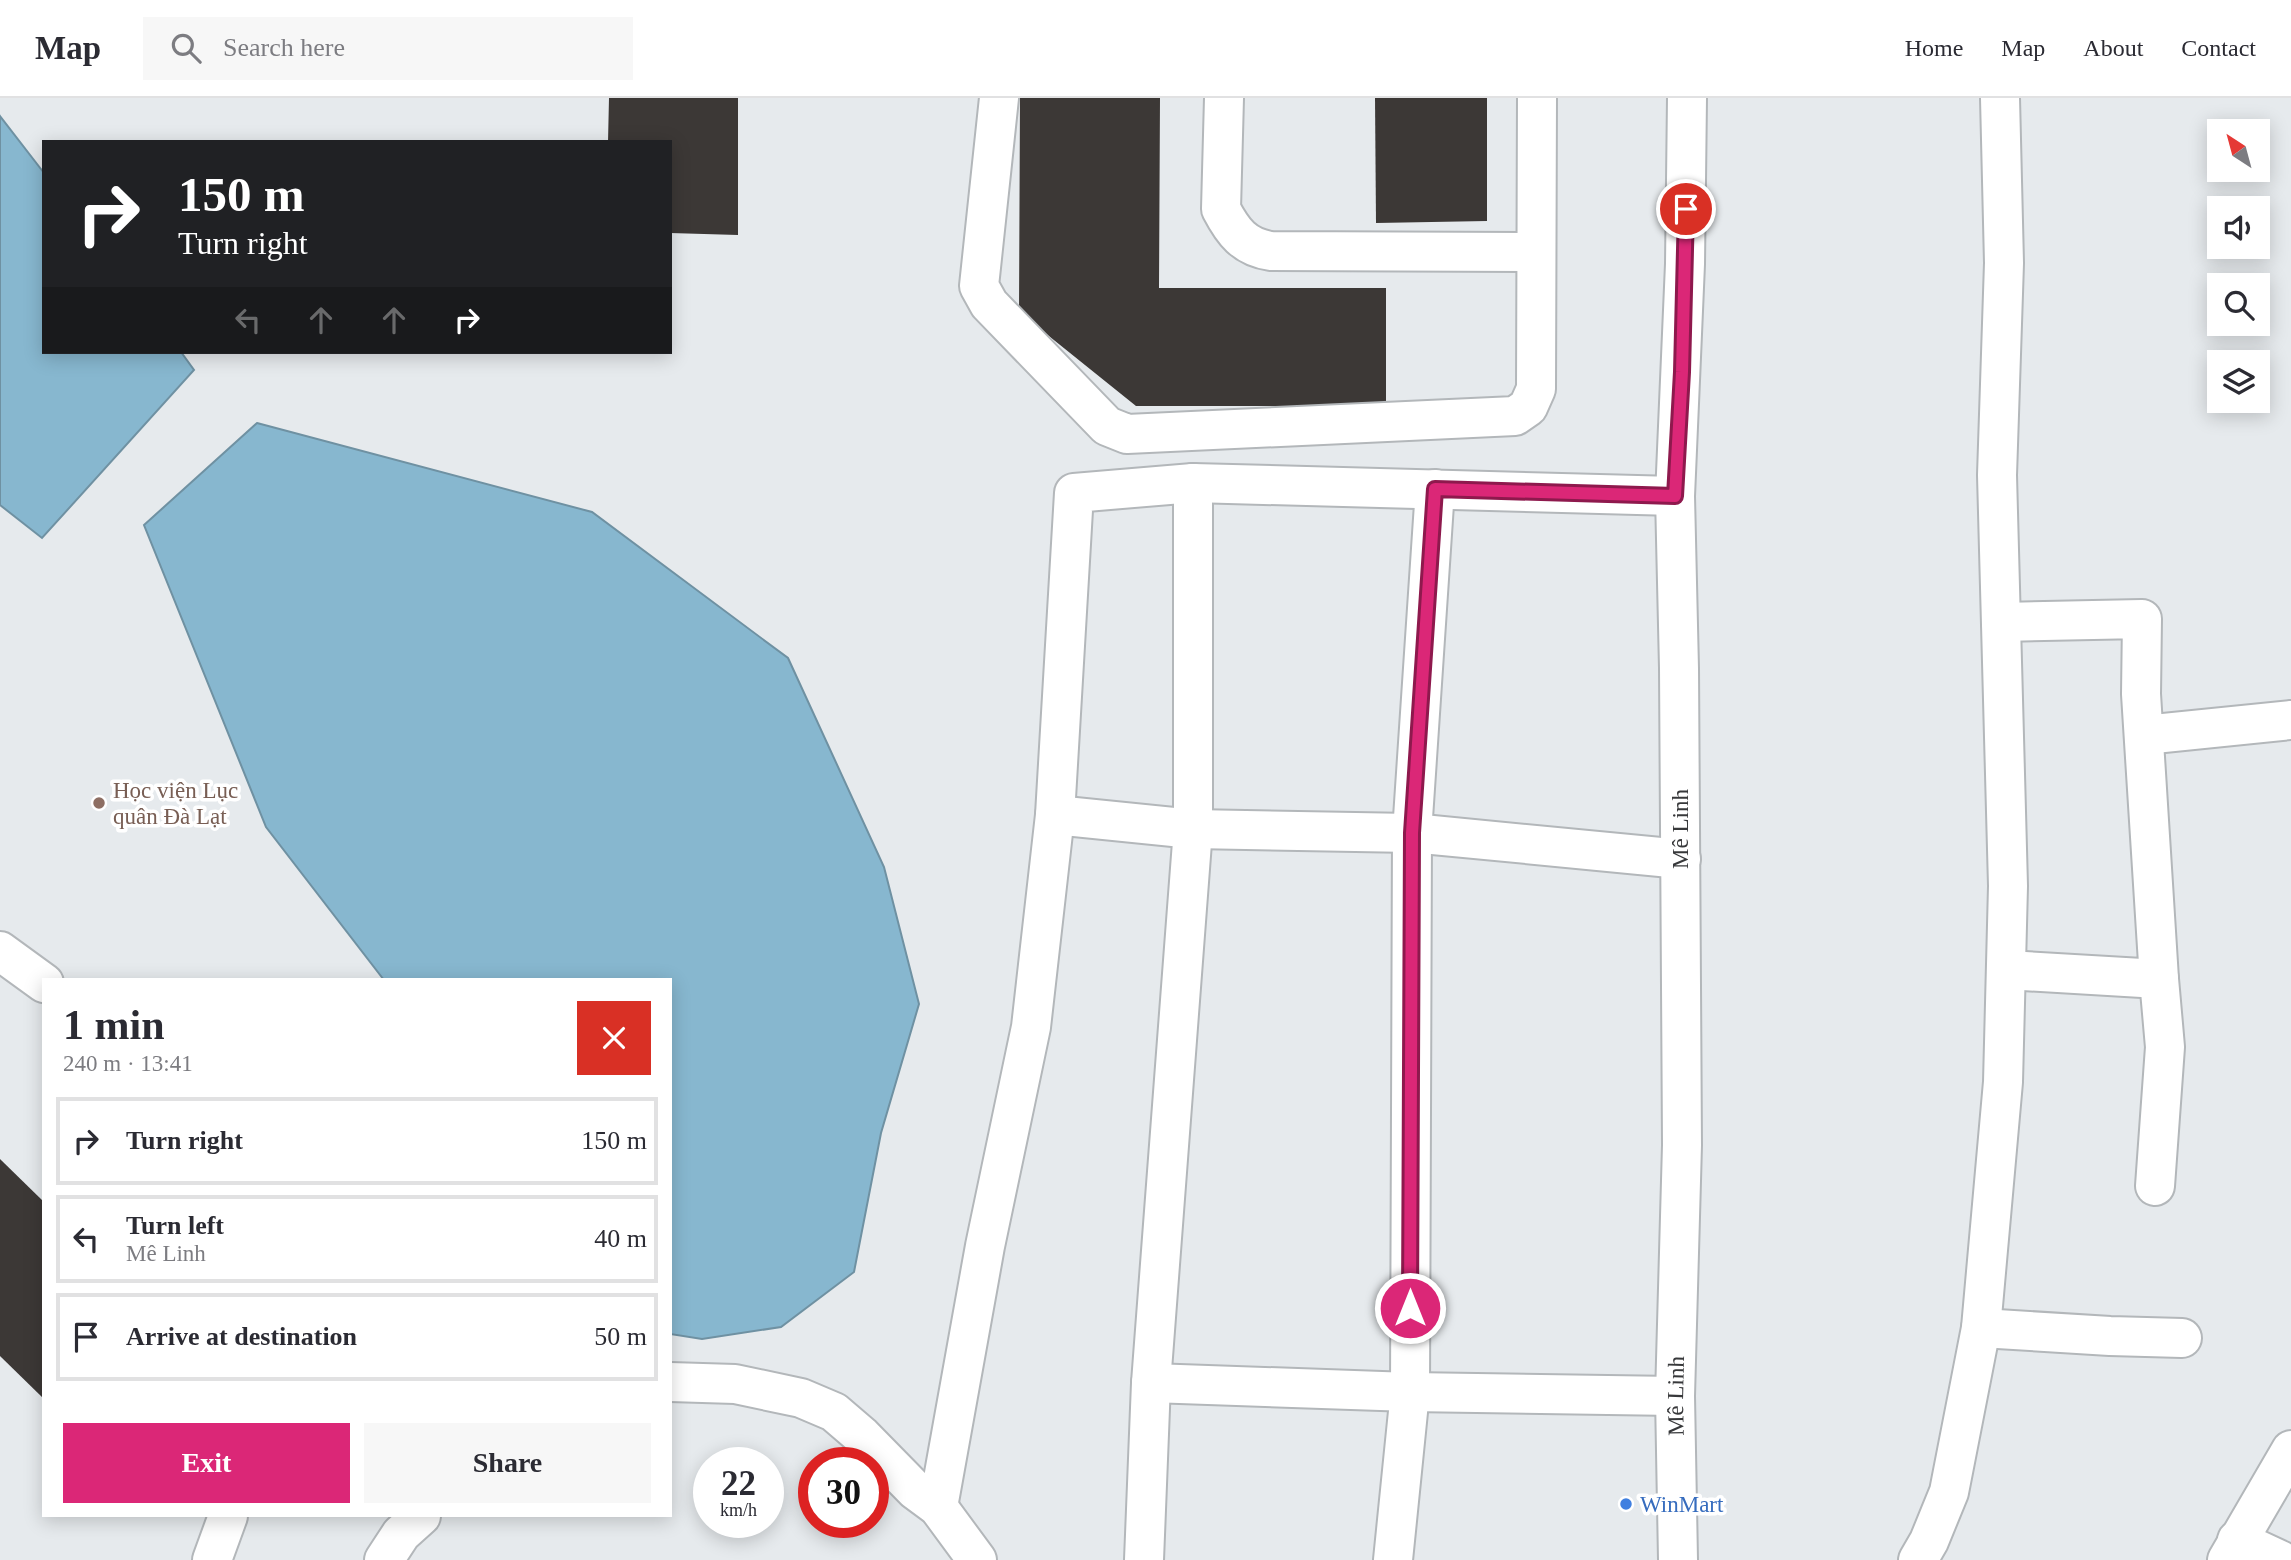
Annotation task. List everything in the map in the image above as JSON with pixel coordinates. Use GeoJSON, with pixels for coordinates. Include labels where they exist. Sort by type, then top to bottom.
{"type":"FeatureCollection","features":[{"type":"Feature","properties":{"kind":"street"},"geometry":{"type":"LineString","coordinates":[[999,98],[979,286],[989,304],[1107,426],[1127,433],[1515,416],[1528,407],[1536,389],[1537,98]]}},
{"type":"Feature","properties":{"kind":"street"},"geometry":{"type":"LineString","coordinates":[[1224,98],[1221,209],[1228,224],[1255,248],[1270,251],[1536,251]]}},
{"type":"Feature","properties":{"kind":"street","name":"Mê Linh"},"geometry":{"type":"LineString","coordinates":[[1678,1560],[1675,1396],[1682,1145],[1675,496],[1685,278],[1687,98]]}},
{"type":"Feature","properties":{"kind":"street"},"geometry":{"type":"LineString","coordinates":[[1918,1560],[1929,1541],[1949,1492],[1981,1328],[2003,1082],[2008,886],[1997,475],[2004,264],[2000,98]]}},
{"type":"Feature","properties":{"kind":"street"},"geometry":{"type":"LineString","coordinates":[[938,1507],[985,1246],[1031,1027],[1055,815],[1074,493],[1194,482],[1675,496]]}},
{"type":"Feature","properties":{"kind":"street"},"geometry":{"type":"LineString","coordinates":[[1144,1560],[1151,1383],[1193,828],[1194,482]]}},
{"type":"Feature","properties":{"kind":"street"},"geometry":{"type":"LineString","coordinates":[[1393,1560],[1410,1392],[1412,833],[1435,489]]}},
{"type":"Feature","properties":{"kind":"street"},"geometry":{"type":"LineString","coordinates":[[2001,622],[2141,619],[2141,694],[2165,1047],[2155,1186]]}},
{"type":"Feature","properties":{"kind":"street"},"geometry":{"type":"LineString","coordinates":[[2144,735],[2291,720]]}},
{"type":"Feature","properties":{"kind":"street"},"geometry":{"type":"LineString","coordinates":[[1055,815],[1193,828],[1412,833],[1681,859]]}},
{"type":"Feature","properties":{"kind":"street"},"geometry":{"type":"LineString","coordinates":[[0,951],[42,981]]}},
{"type":"Feature","properties":{"kind":"street"},"geometry":{"type":"LineString","coordinates":[[2007,970],[2159,979]]}},
{"type":"Feature","properties":{"kind":"street"},"geometry":{"type":"LineString","coordinates":[[1981,1328],[2182,1338]]}},
{"type":"Feature","properties":{"kind":"street"},"geometry":{"type":"LineString","coordinates":[[672,1382],[735,1384],[802,1398],[834,1412],[862,1436],[915,1490],[938,1507],[977,1560]]}},
{"type":"Feature","properties":{"kind":"street"},"geometry":{"type":"LineString","coordinates":[[1151,1383],[1410,1392],[1675,1396]]}},
{"type":"Feature","properties":{"kind":"street"},"geometry":{"type":"LineString","coordinates":[[2280,1560],[2232,1550],[2291,1450]]}},
{"type":"Feature","properties":{"kind":"street"},"geometry":{"type":"LineString","coordinates":[[212,1560],[228,1517]]}},
{"type":"Feature","properties":{"kind":"street"},"geometry":{"type":"LineString","coordinates":[[384,1560],[401,1534],[420,1517]]}},
{"type":"Feature","properties":{"kind":"water"},"geometry":{"type":"Polygon","coordinates":[[[0,116],[42,170],[42,354],[182,354],[194,370],[42,538],[0,505],[0,116]]]}},
{"type":"Feature","properties":{"kind":"water"},"geometry":{"type":"Polygon","coordinates":[[[257,423],[592,512],[788,658],[884,867],[919,1004],[881,1133],[854,1272],[781,1327],[702,1339],[672,1334],[672,978],[382,978],[266,827],[144,525],[257,423]]]}},
{"type":"Feature","properties":{"kind":"building"},"geometry":{"type":"Polygon","coordinates":[[[609,98],[738,98],[738,235],[672,233],[672,140],[608,140],[609,98]]]}},
{"type":"Feature","properties":{"kind":"building"},"geometry":{"type":"Polygon","coordinates":[[[1020,98],[1160,98],[1159,288],[1386,288],[1386,406],[1136,406],[1019,312],[1020,98]]]}},
{"type":"Feature","properties":{"kind":"building"},"geometry":{"type":"Polygon","coordinates":[[[1375,98],[1487,98],[1487,221],[1376,223],[1375,98]]]}},
{"type":"Feature","properties":{"kind":"building"},"geometry":{"type":"Polygon","coordinates":[[[0,1159],[42,1200],[42,1397],[0,1356],[0,1159]]]}},
{"type":"Feature","properties":{"kind":"place","name":"Học viện Lục quân Đà Lạt"},"geometry":{"type":"Point","coordinates":[99,803]}},
{"type":"Feature","properties":{"kind":"place","name":"WinMart"},"geometry":{"type":"Point","coordinates":[1626,1504]}},
{"type":"Feature","properties":{"kind":"route"},"geometry":{"type":"LineString","coordinates":[[1410,1308],[1412,833],[1435,489],[1675,496],[1682,372],[1686,209]]}}]}
